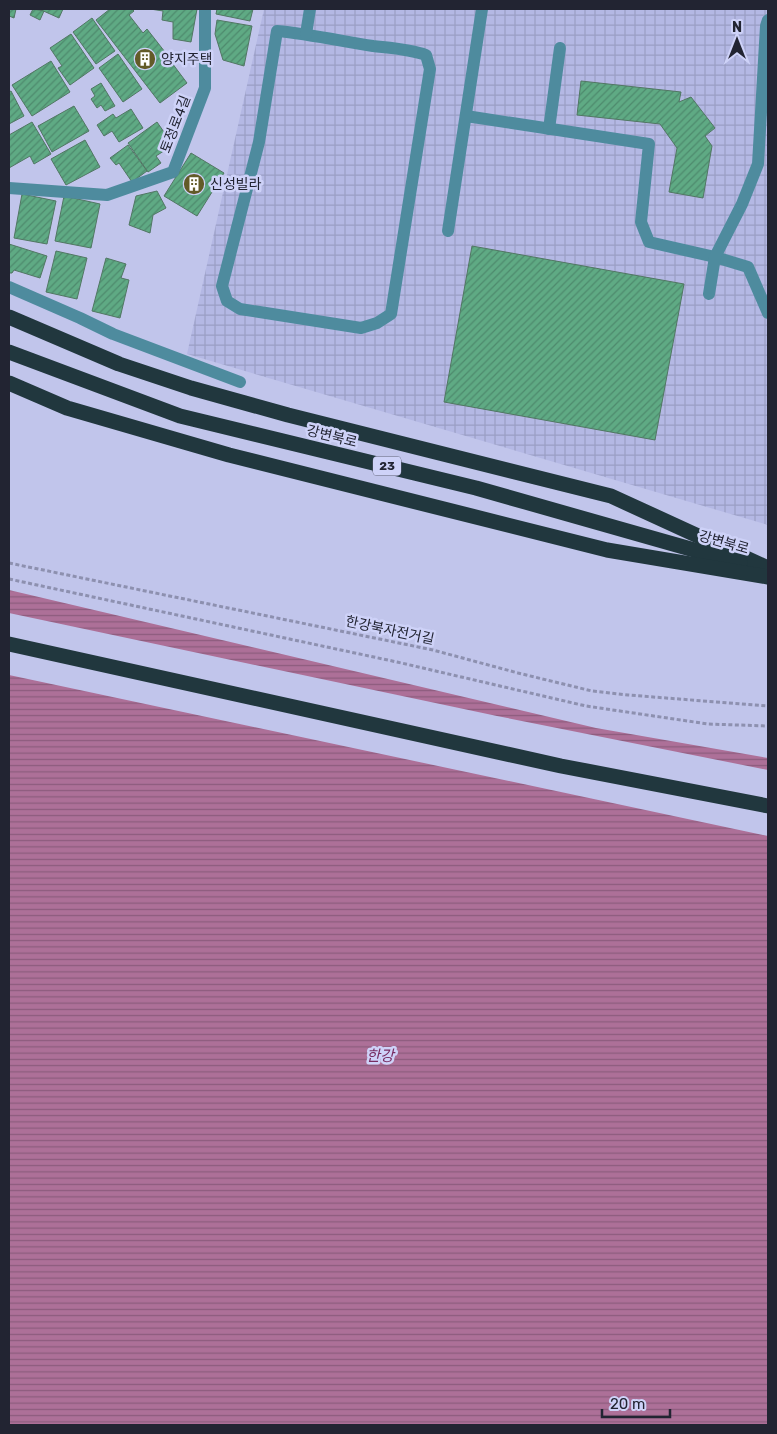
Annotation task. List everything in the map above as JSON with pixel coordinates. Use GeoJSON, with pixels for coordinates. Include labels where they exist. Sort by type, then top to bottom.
{"type":"FeatureCollection","features":[{"type":"Feature","properties":{"kind":"highway"},"geometry":{"type":"LineString","coordinates":[[9,317],[119,364],[191,388],[288,415],[612,496],[768,570]]}},
{"type":"Feature","properties":{"kind":"highway","name":"강변북로"},"geometry":{"type":"LineString","coordinates":[[9,352],[180,416],[476,488],[768,570]]}},
{"type":"Feature","properties":{"kind":"highway","name":"강변북로"},"geometry":{"type":"LineString","coordinates":[[9,383],[67,408],[238,458],[607,550],[768,577]]}},
{"type":"Feature","properties":{"kind":"highway"},"geometry":{"type":"LineString","coordinates":[[9,644],[561,766],[768,806]]}},
{"type":"Feature","properties":{"kind":"lane","name":"토정로4길"},"geometry":{"type":"LineString","coordinates":[[9,188],[108,195],[173,172],[205,88],[205,9]]}},
{"type":"Feature","properties":{"kind":"lane"},"geometry":{"type":"LineString","coordinates":[[306,34],[310,9]]}},
{"type":"Feature","properties":{"kind":"lane"},"geometry":{"type":"LineString","coordinates":[[448,231],[482,9]]}},
{"type":"Feature","properties":{"kind":"lane"},"geometry":{"type":"LineString","coordinates":[[709,294],[715,257],[742,204],[758,164],[766,26],[768,20]]}},
{"type":"Feature","properties":{"kind":"lane"},"geometry":{"type":"LineString","coordinates":[[277,31],[306,34],[417,52],[426,56],[430,69],[391,314],[377,323],[361,328],[240,309],[226,301],[222,286],[259,142],[277,31]]}},
{"type":"Feature","properties":{"kind":"lane"},"geometry":{"type":"LineString","coordinates":[[550,129],[560,48]]}},
{"type":"Feature","properties":{"kind":"lane"},"geometry":{"type":"LineString","coordinates":[[466,116],[649,144],[641,222],[649,242],[715,257],[748,267],[768,313]]}},
{"type":"Feature","properties":{"kind":"lane"},"geometry":{"type":"LineString","coordinates":[[9,287],[113,334],[240,382]]}},
{"type":"Feature","properties":{"kind":"path","name":"한강북자전거길"},"geometry":{"type":"LineString","coordinates":[[9,563],[433,650],[592,691],[768,706]]}},
{"type":"Feature","properties":{"kind":"path"},"geometry":{"type":"LineString","coordinates":[[9,579],[397,662],[586,706],[708,724],[768,726]]}},
{"type":"Feature","properties":{"kind":"shaded area"},"geometry":{"type":"Polygon","coordinates":[[[264,9],[768,9],[768,525],[187,354],[264,9]]]}},
{"type":"Feature","properties":{"kind":"water","name":"한강"},"geometry":{"type":"Polygon","coordinates":[[[9,590],[596,728],[768,758],[768,1425],[9,1425],[9,590]]]}},
{"type":"Feature","properties":{"kind":"pier"},"geometry":{"type":"Polygon","coordinates":[[[9,613],[497,716],[768,770],[768,836],[9,675],[9,613]]]}},
{"type":"Feature","properties":{"kind":"building"},"geometry":{"type":"Polygon","coordinates":[[[9,9],[16,9],[14,18],[9,16],[9,9]]]}},
{"type":"Feature","properties":{"kind":"building"},"geometry":{"type":"Polygon","coordinates":[[[33,9],[44,11],[40,20],[30,15],[33,9]]]}},
{"type":"Feature","properties":{"kind":"building"},"geometry":{"type":"Polygon","coordinates":[[[39,9],[63,9],[59,18],[39,9]]]}},
{"type":"Feature","properties":{"kind":"building","name":"양지주택"},"geometry":{"type":"Polygon","coordinates":[[[110,9],[132,9],[134,11],[129,15],[143,33],[147,29],[165,52],[161,56],[168,65],[172,63],[187,83],[160,103],[96,20],[110,9]]]}},
{"type":"Feature","properties":{"kind":"building"},"geometry":{"type":"Polygon","coordinates":[[[150,9],[197,9],[191,42],[173,39],[173,22],[162,20],[163,11],[150,9]]]}},
{"type":"Feature","properties":{"kind":"building"},"geometry":{"type":"Polygon","coordinates":[[[217,9],[253,9],[250,21],[216,14],[217,9]]]}},
{"type":"Feature","properties":{"kind":"building"},"geometry":{"type":"Polygon","coordinates":[[[92,18],[115,51],[96,64],[73,32],[92,18]]]}},
{"type":"Feature","properties":{"kind":"building"},"geometry":{"type":"Polygon","coordinates":[[[217,20],[252,26],[244,66],[223,60],[215,34],[217,20]]]}},
{"type":"Feature","properties":{"kind":"building"},"geometry":{"type":"Polygon","coordinates":[[[71,34],[94,68],[70,85],[58,68],[62,66],[50,48],[71,34]]]}},
{"type":"Feature","properties":{"kind":"building"},"geometry":{"type":"Polygon","coordinates":[[[118,54],[142,89],[123,102],[99,68],[118,54]]]}},
{"type":"Feature","properties":{"kind":"building"},"geometry":{"type":"Polygon","coordinates":[[[51,61],[70,92],[32,116],[12,85],[51,61]]]}},
{"type":"Feature","properties":{"kind":"building"},"geometry":{"type":"Polygon","coordinates":[[[581,81],[681,92],[679,102],[691,97],[715,128],[705,136],[712,146],[703,198],[669,192],[677,148],[660,124],[577,115],[581,81]]]}},
{"type":"Feature","properties":{"kind":"building"},"geometry":{"type":"Polygon","coordinates":[[[101,83],[115,106],[105,111],[101,105],[97,108],[91,99],[95,96],[91,89],[101,83]]]}},
{"type":"Feature","properties":{"kind":"building"},"geometry":{"type":"Polygon","coordinates":[[[11,91],[24,116],[9,124],[9,92],[11,91]]]}},
{"type":"Feature","properties":{"kind":"building"},"geometry":{"type":"Polygon","coordinates":[[[74,106],[89,131],[52,152],[38,126],[74,106]]]}},
{"type":"Feature","properties":{"kind":"building"},"geometry":{"type":"Polygon","coordinates":[[[131,109],[143,128],[119,142],[112,131],[104,136],[97,125],[113,114],[116,118],[131,109]]]}},
{"type":"Feature","properties":{"kind":"building"},"geometry":{"type":"Polygon","coordinates":[[[32,122],[51,154],[34,164],[30,156],[9,168],[9,135],[32,122]]]}},
{"type":"Feature","properties":{"kind":"building"},"geometry":{"type":"Polygon","coordinates":[[[157,122],[173,145],[156,156],[161,163],[148,172],[128,143],[157,122]]]}},
{"type":"Feature","properties":{"kind":"building"},"geometry":{"type":"Polygon","coordinates":[[[85,140],[100,167],[66,185],[51,159],[85,140]]]}},
{"type":"Feature","properties":{"kind":"building"},"geometry":{"type":"Polygon","coordinates":[[[128,145],[147,171],[132,182],[119,163],[116,165],[110,158],[128,145]]]}},
{"type":"Feature","properties":{"kind":"building","name":"신성빌라"},"geometry":{"type":"Polygon","coordinates":[[[191,153],[224,173],[197,216],[164,196],[191,153]]]}},
{"type":"Feature","properties":{"kind":"building"},"geometry":{"type":"Polygon","coordinates":[[[157,191],[166,208],[153,215],[150,233],[129,225],[136,196],[157,191]]]}},
{"type":"Feature","properties":{"kind":"building"},"geometry":{"type":"Polygon","coordinates":[[[22,194],[56,201],[47,244],[14,238],[22,194]]]}},
{"type":"Feature","properties":{"kind":"building"},"geometry":{"type":"Polygon","coordinates":[[[64,196],[100,204],[91,248],[55,241],[64,196]]]}},
{"type":"Feature","properties":{"kind":"building"},"geometry":{"type":"Polygon","coordinates":[[[9,244],[47,256],[40,278],[14,270],[12,273],[9,273],[9,244]]]}},
{"type":"Feature","properties":{"kind":"building"},"geometry":{"type":"Polygon","coordinates":[[[472,246],[684,284],[655,440],[444,402],[472,246]]]}},
{"type":"Feature","properties":{"kind":"building"},"geometry":{"type":"Polygon","coordinates":[[[56,251],[87,258],[77,299],[46,292],[56,251]]]}},
{"type":"Feature","properties":{"kind":"building"},"geometry":{"type":"Polygon","coordinates":[[[106,258],[126,264],[121,278],[129,280],[120,318],[92,311],[106,258]]]}},
{"type":"Feature","properties":{"kind":"place","name":"양지주택"},"geometry":{"type":"Point","coordinates":[145,59]}},
{"type":"Feature","properties":{"kind":"place","name":"신성빌라"},"geometry":{"type":"Point","coordinates":[194,184]}}]}
